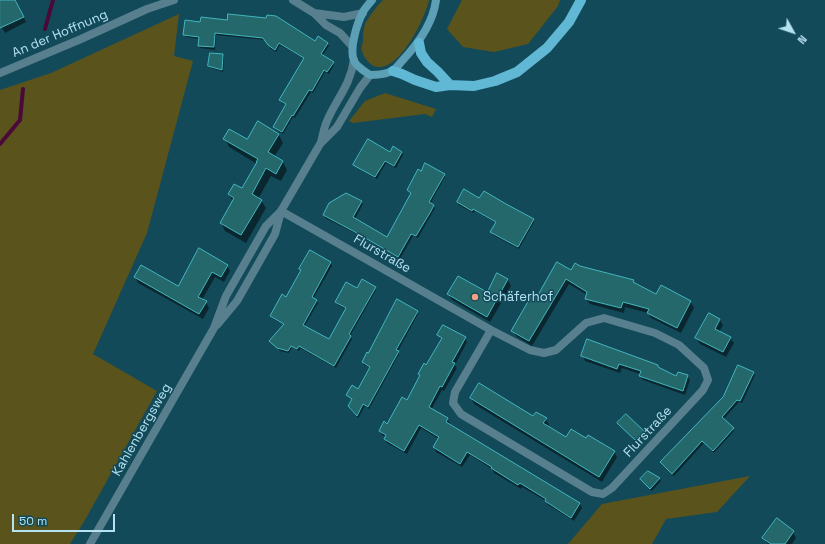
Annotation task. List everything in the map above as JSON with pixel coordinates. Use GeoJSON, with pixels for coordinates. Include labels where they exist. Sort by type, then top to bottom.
{"type":"FeatureCollection","features":[{"type":"Feature","properties":{"kind":"main road","name":"Kahlenbergsweg"},"geometry":{"type":"LineString","coordinates":[[354,60],[352,46],[356,29],[363,12],[372,0]]}},
{"type":"Feature","properties":{"kind":"main road"},"geometry":{"type":"LineString","coordinates":[[393,71],[419,43],[435,8],[436,0]]}},
{"type":"Feature","properties":{"kind":"main road"},"geometry":{"type":"LineString","coordinates":[[354,60],[359,67],[370,75],[393,71],[436,87],[450,85],[474,86],[495,81],[517,72],[547,48],[569,22],[581,0]]}},
{"type":"Feature","properties":{"kind":"main road"},"geometry":{"type":"LineString","coordinates":[[419,43],[421,53],[427,62],[450,85]]}},
{"type":"Feature","properties":{"kind":"street","name":"An der Hoffnung"},"geometry":{"type":"LineString","coordinates":[[0,73],[147,9],[174,0]]}},
{"type":"Feature","properties":{"kind":"street"},"geometry":{"type":"LineString","coordinates":[[293,0],[314,13],[326,25],[340,33],[352,46]]}},
{"type":"Feature","properties":{"kind":"street"},"geometry":{"type":"LineString","coordinates":[[314,13],[344,17],[363,12]]}},
{"type":"Feature","properties":{"kind":"street","name":"Kahlenbergsweg"},"geometry":{"type":"LineString","coordinates":[[90,544],[214,328],[226,296],[266,226],[281,211],[320,144],[327,121],[348,82],[354,60]]}},
{"type":"Feature","properties":{"kind":"street","name":"Kahlenbergsweg"},"geometry":{"type":"LineString","coordinates":[[320,144],[337,127],[360,88],[370,75]]}},
{"type":"Feature","properties":{"kind":"street","name":"Kahlenbergsweg"},"geometry":{"type":"LineString","coordinates":[[214,328],[237,301],[275,234],[281,211]]}},
{"type":"Feature","properties":{"kind":"street","name":"Flurstraße"},"geometry":{"type":"LineString","coordinates":[[281,211],[491,330],[530,350],[544,354],[556,350],[586,323],[604,318],[655,333],[679,345],[704,368],[708,380],[703,390],[612,488],[603,494],[592,492],[461,414],[453,403],[455,392],[491,330]]}},
{"type":"Feature","properties":{"kind":"shaded area"},"geometry":{"type":"Polygon","coordinates":[[[383,0],[429,0],[417,30],[403,51],[395,60],[387,65],[375,67],[368,62],[363,54],[362,48],[364,30],[366,22],[383,0]]]}},
{"type":"Feature","properties":{"kind":"shaded area"},"geometry":{"type":"Polygon","coordinates":[[[462,0],[560,0],[558,6],[528,44],[494,52],[463,47],[447,29],[462,0]]]}},
{"type":"Feature","properties":{"kind":"shaded area"},"geometry":{"type":"Polygon","coordinates":[[[179,14],[174,56],[193,61],[147,233],[93,354],[157,391],[70,544],[0,544],[0,90],[51,73],[179,14]]]}},
{"type":"Feature","properties":{"kind":"shaded area"},"geometry":{"type":"Polygon","coordinates":[[[385,93],[436,109],[432,117],[425,114],[353,123],[349,121],[365,101],[385,93]]]}},
{"type":"Feature","properties":{"kind":"shaded area"},"geometry":{"type":"Polygon","coordinates":[[[750,476],[717,512],[666,519],[652,544],[568,544],[602,504],[750,476]]]}},
{"type":"Feature","properties":{"kind":"building"},"geometry":{"type":"Polygon","coordinates":[[[0,0],[15,0],[24,17],[0,28],[0,0]]]}},
{"type":"Feature","properties":{"kind":"building"},"geometry":{"type":"Polygon","coordinates":[[[228,14],[266,18],[267,15],[276,16],[315,41],[318,36],[328,43],[321,54],[334,62],[327,72],[324,70],[312,91],[309,90],[282,132],[273,127],[286,104],[279,100],[304,58],[279,43],[275,50],[268,45],[263,38],[215,33],[214,47],[198,46],[199,37],[183,35],[185,20],[200,22],[201,17],[227,20],[228,14]]]}},
{"type":"Feature","properties":{"kind":"building"},"geometry":{"type":"Polygon","coordinates":[[[210,53],[223,54],[222,70],[208,66],[210,53]]]}},
{"type":"Feature","properties":{"kind":"building"},"geometry":{"type":"Polygon","coordinates":[[[258,121],[279,134],[268,152],[283,161],[276,174],[266,168],[252,194],[262,200],[241,235],[220,223],[234,198],[228,194],[234,184],[242,188],[258,159],[223,139],[229,129],[247,139],[258,121]]]}},
{"type":"Feature","properties":{"kind":"building"},"geometry":{"type":"Polygon","coordinates":[[[368,139],[390,152],[393,146],[402,152],[394,166],[385,161],[375,177],[353,165],[368,139]]]}},
{"type":"Feature","properties":{"kind":"building"},"geometry":{"type":"Polygon","coordinates":[[[425,163],[445,174],[429,202],[434,205],[431,211],[416,236],[411,234],[398,257],[323,215],[329,203],[346,193],[362,201],[353,217],[387,237],[411,193],[407,190],[418,169],[421,171],[425,163]]]}},
{"type":"Feature","properties":{"kind":"building"},"geometry":{"type":"Polygon","coordinates":[[[464,189],[479,198],[484,191],[534,219],[518,247],[490,232],[496,222],[457,202],[464,189]]]}},
{"type":"Feature","properties":{"kind":"building"},"geometry":{"type":"Polygon","coordinates":[[[199,248],[228,265],[221,277],[212,272],[198,297],[207,301],[199,314],[134,277],[141,265],[178,286],[199,248]]]}},
{"type":"Feature","properties":{"kind":"building"},"geometry":{"type":"Polygon","coordinates":[[[310,250],[331,262],[312,297],[317,300],[303,325],[329,339],[346,308],[335,302],[346,282],[357,288],[362,279],[376,287],[349,334],[351,336],[334,366],[299,346],[297,349],[291,346],[288,351],[277,348],[269,341],[284,324],[270,316],[282,294],[286,297],[310,250]]]}},
{"type":"Feature","properties":{"kind":"building"},"geometry":{"type":"Polygon","coordinates":[[[557,262],[571,270],[575,263],[580,266],[634,280],[633,282],[656,294],[661,285],[691,301],[677,328],[647,313],[649,309],[623,302],[621,308],[585,299],[587,292],[566,279],[529,341],[511,331],[533,293],[537,296],[557,262]]]}},
{"type":"Feature","properties":{"kind":"building"},"geometry":{"type":"Polygon","coordinates":[[[497,273],[508,279],[487,317],[447,294],[458,276],[487,292],[497,273]]]}},
{"type":"Feature","properties":{"kind":"building"},"geometry":{"type":"Polygon","coordinates":[[[397,299],[418,311],[396,350],[399,351],[368,407],[363,404],[357,416],[348,406],[352,399],[346,395],[352,385],[358,389],[370,367],[362,362],[397,299]]]}},
{"type":"Feature","properties":{"kind":"building"},"geometry":{"type":"Polygon","coordinates":[[[709,313],[720,319],[715,329],[731,337],[723,352],[695,338],[709,313]]]}},
{"type":"Feature","properties":{"kind":"building"},"geometry":{"type":"Polygon","coordinates":[[[443,325],[466,337],[452,362],[455,363],[442,387],[440,386],[429,407],[448,418],[446,422],[580,503],[571,518],[545,501],[546,499],[520,483],[518,485],[467,452],[460,464],[433,447],[439,437],[419,425],[404,451],[384,439],[386,435],[379,431],[384,421],[387,424],[402,397],[407,400],[420,375],[418,374],[424,363],[426,365],[442,338],[437,335],[443,325]]]}},
{"type":"Feature","properties":{"kind":"building"},"geometry":{"type":"Polygon","coordinates":[[[587,339],[658,365],[658,367],[676,376],[678,372],[688,375],[683,391],[639,376],[641,371],[619,364],[617,369],[581,356],[587,339]]]}},
{"type":"Feature","properties":{"kind":"building"},"geometry":{"type":"Polygon","coordinates":[[[738,365],[754,372],[740,401],[737,400],[722,417],[734,428],[713,451],[702,441],[672,474],[660,462],[723,397],[738,365]]]}},
{"type":"Feature","properties":{"kind":"building"},"geometry":{"type":"Polygon","coordinates":[[[479,383],[533,416],[536,412],[547,418],[543,423],[566,437],[571,429],[586,438],[588,435],[615,451],[599,477],[470,398],[479,383]]]}},
{"type":"Feature","properties":{"kind":"building"},"geometry":{"type":"Polygon","coordinates":[[[626,414],[644,431],[635,440],[617,423],[626,414]]]}},
{"type":"Feature","properties":{"kind":"building"},"geometry":{"type":"Polygon","coordinates":[[[648,471],[660,478],[650,489],[640,479],[648,471]]]}},
{"type":"Feature","properties":{"kind":"building"},"geometry":{"type":"Polygon","coordinates":[[[777,518],[794,531],[785,544],[771,544],[762,538],[777,518]]]}},
{"type":"Feature","properties":{"kind":"waterway"},"geometry":{"type":"LineString","coordinates":[[45,29],[53,0]]}},
{"type":"Feature","properties":{"kind":"waterway"},"geometry":{"type":"LineString","coordinates":[[0,144],[20,120],[23,89]]}},
{"type":"Feature","properties":{"kind":"place","name":"Schäferhof"},"geometry":{"type":"Point","coordinates":[475,297]}}]}
